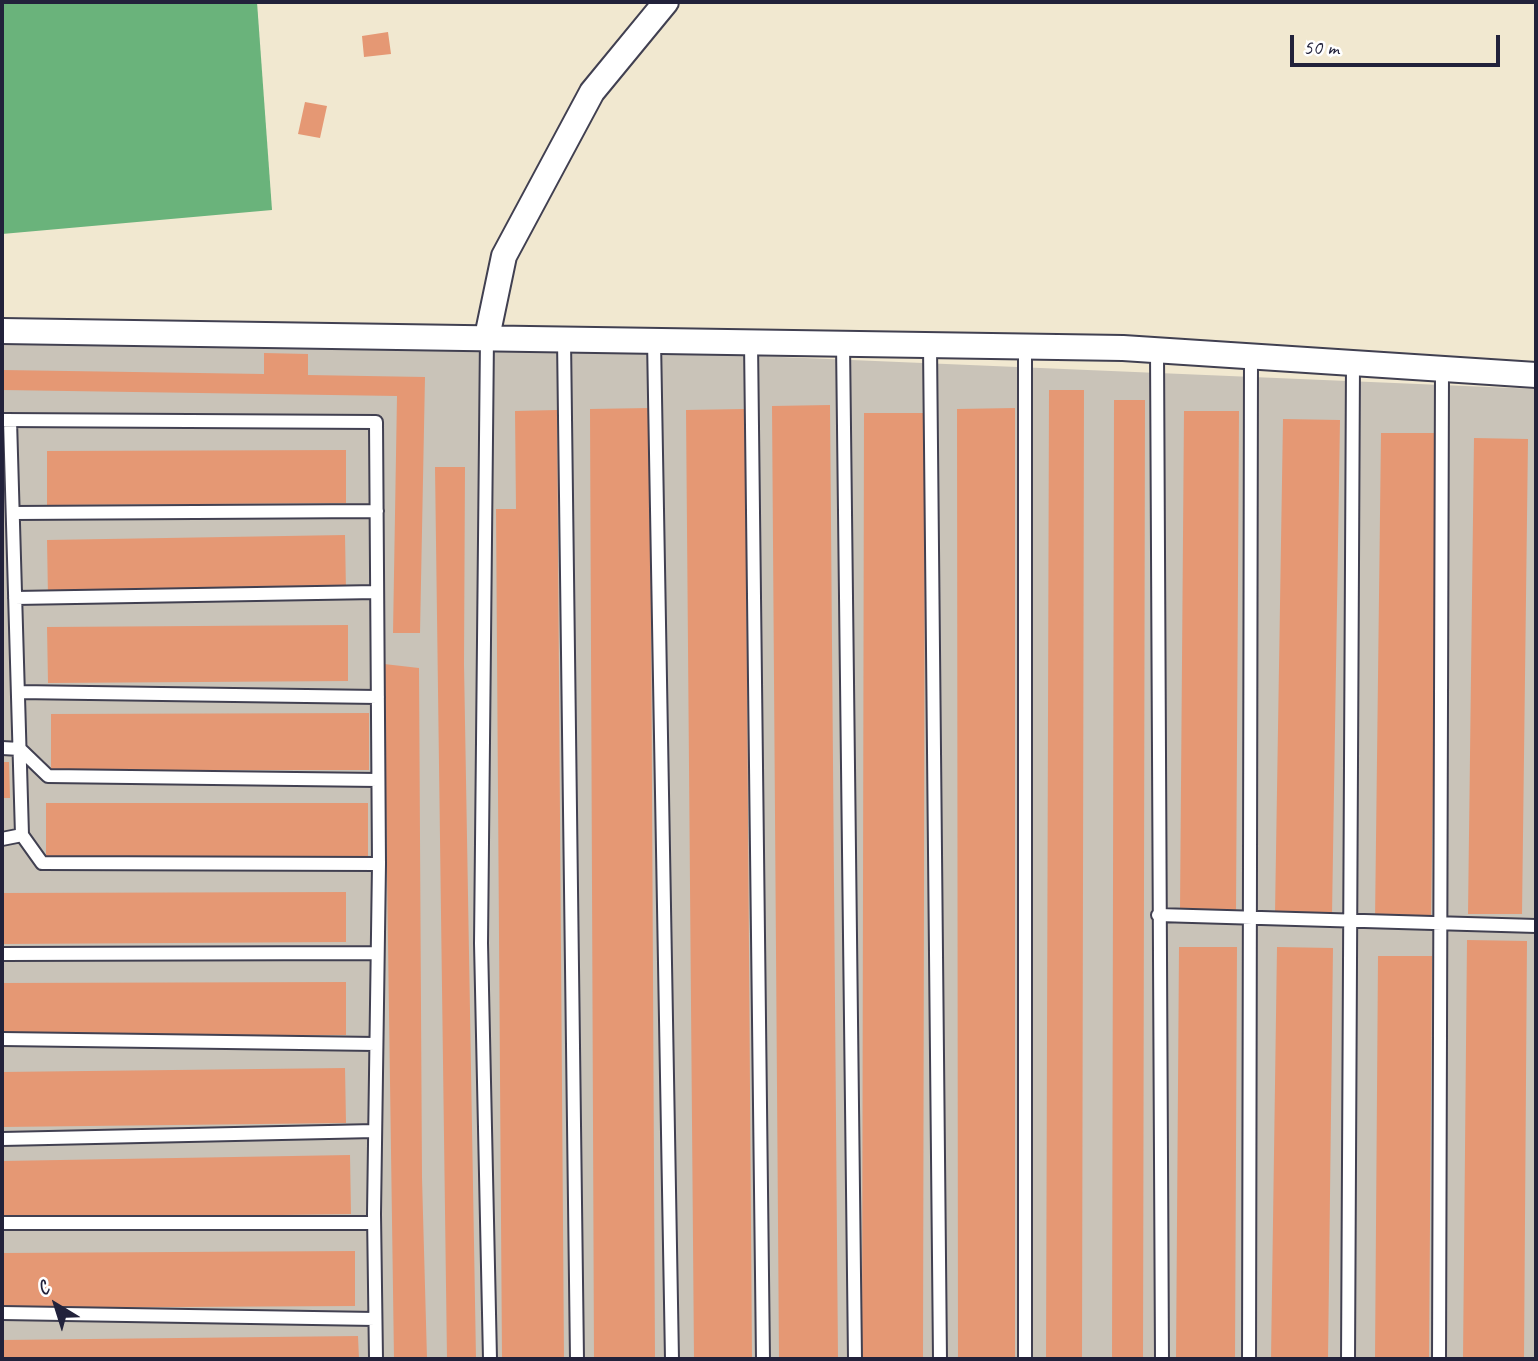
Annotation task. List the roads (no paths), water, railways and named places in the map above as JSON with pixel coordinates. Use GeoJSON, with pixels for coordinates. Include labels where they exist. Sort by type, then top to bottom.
{"type":"FeatureCollection","features":[{"type":"Feature","properties":{"kind":"street"},"geometry":{"type":"LineString","coordinates":[[487,337],[504,256],[592,92],[666,2]]}},
{"type":"Feature","properties":{"kind":"street"},"geometry":{"type":"LineString","coordinates":[[2,331],[1025,346],[1157,350],[1536,375]]}},
{"type":"Feature","properties":{"kind":"lane"},"geometry":{"type":"LineString","coordinates":[[487,337],[481,943],[490,1359]]}},
{"type":"Feature","properties":{"kind":"lane"},"geometry":{"type":"LineString","coordinates":[[565,339],[577,1359]]}},
{"type":"Feature","properties":{"kind":"lane"},"geometry":{"type":"LineString","coordinates":[[654,340],[672,1359]]}},
{"type":"Feature","properties":{"kind":"lane"},"geometry":{"type":"LineString","coordinates":[[751,342],[763,1359]]}},
{"type":"Feature","properties":{"kind":"lane"},"geometry":{"type":"LineString","coordinates":[[843,343],[855,1359]]}},
{"type":"Feature","properties":{"kind":"lane"},"geometry":{"type":"LineString","coordinates":[[930,345],[940,1359]]}},
{"type":"Feature","properties":{"kind":"lane"},"geometry":{"type":"LineString","coordinates":[[1025,346],[1025,1359]]}},
{"type":"Feature","properties":{"kind":"lane"},"geometry":{"type":"LineString","coordinates":[[1157,350],[1162,1359]]}},
{"type":"Feature","properties":{"kind":"lane"},"geometry":{"type":"LineString","coordinates":[[1249,1359],[1251,356]]}},
{"type":"Feature","properties":{"kind":"lane"},"geometry":{"type":"LineString","coordinates":[[1348,1359],[1353,363]]}},
{"type":"Feature","properties":{"kind":"lane"},"geometry":{"type":"LineString","coordinates":[[1439,1359],[1442,369]]}},
{"type":"Feature","properties":{"kind":"lane"},"geometry":{"type":"LineString","coordinates":[[376,1359],[374,1223],[379,864],[376,422],[6,420],[13,513],[22,835],[42,863],[379,864]]}},
{"type":"Feature","properties":{"kind":"lane"},"geometry":{"type":"LineString","coordinates":[[13,513],[377,512]]}},
{"type":"Feature","properties":{"kind":"lane"},"geometry":{"type":"LineString","coordinates":[[15,598],[377,592]]}},
{"type":"Feature","properties":{"kind":"lane"},"geometry":{"type":"LineString","coordinates":[[18,692],[378,697]]}},
{"type":"Feature","properties":{"kind":"lane"},"geometry":{"type":"LineString","coordinates":[[2,748],[20,749],[48,776],[378,780]]}},
{"type":"Feature","properties":{"kind":"lane"},"geometry":{"type":"LineString","coordinates":[[2,839],[22,835]]}},
{"type":"Feature","properties":{"kind":"lane"},"geometry":{"type":"LineString","coordinates":[[1158,915],[1536,926]]}},
{"type":"Feature","properties":{"kind":"lane"},"geometry":{"type":"LineString","coordinates":[[2,954],[377,953]]}},
{"type":"Feature","properties":{"kind":"lane"},"geometry":{"type":"LineString","coordinates":[[2,1040],[376,1044]]}},
{"type":"Feature","properties":{"kind":"lane"},"geometry":{"type":"LineString","coordinates":[[2,1139],[375,1131]]}},
{"type":"Feature","properties":{"kind":"lane"},"geometry":{"type":"LineString","coordinates":[[2,1223],[374,1223]]}},
{"type":"Feature","properties":{"kind":"lane"},"geometry":{"type":"LineString","coordinates":[[2,1312],[376,1319]]}}]}
